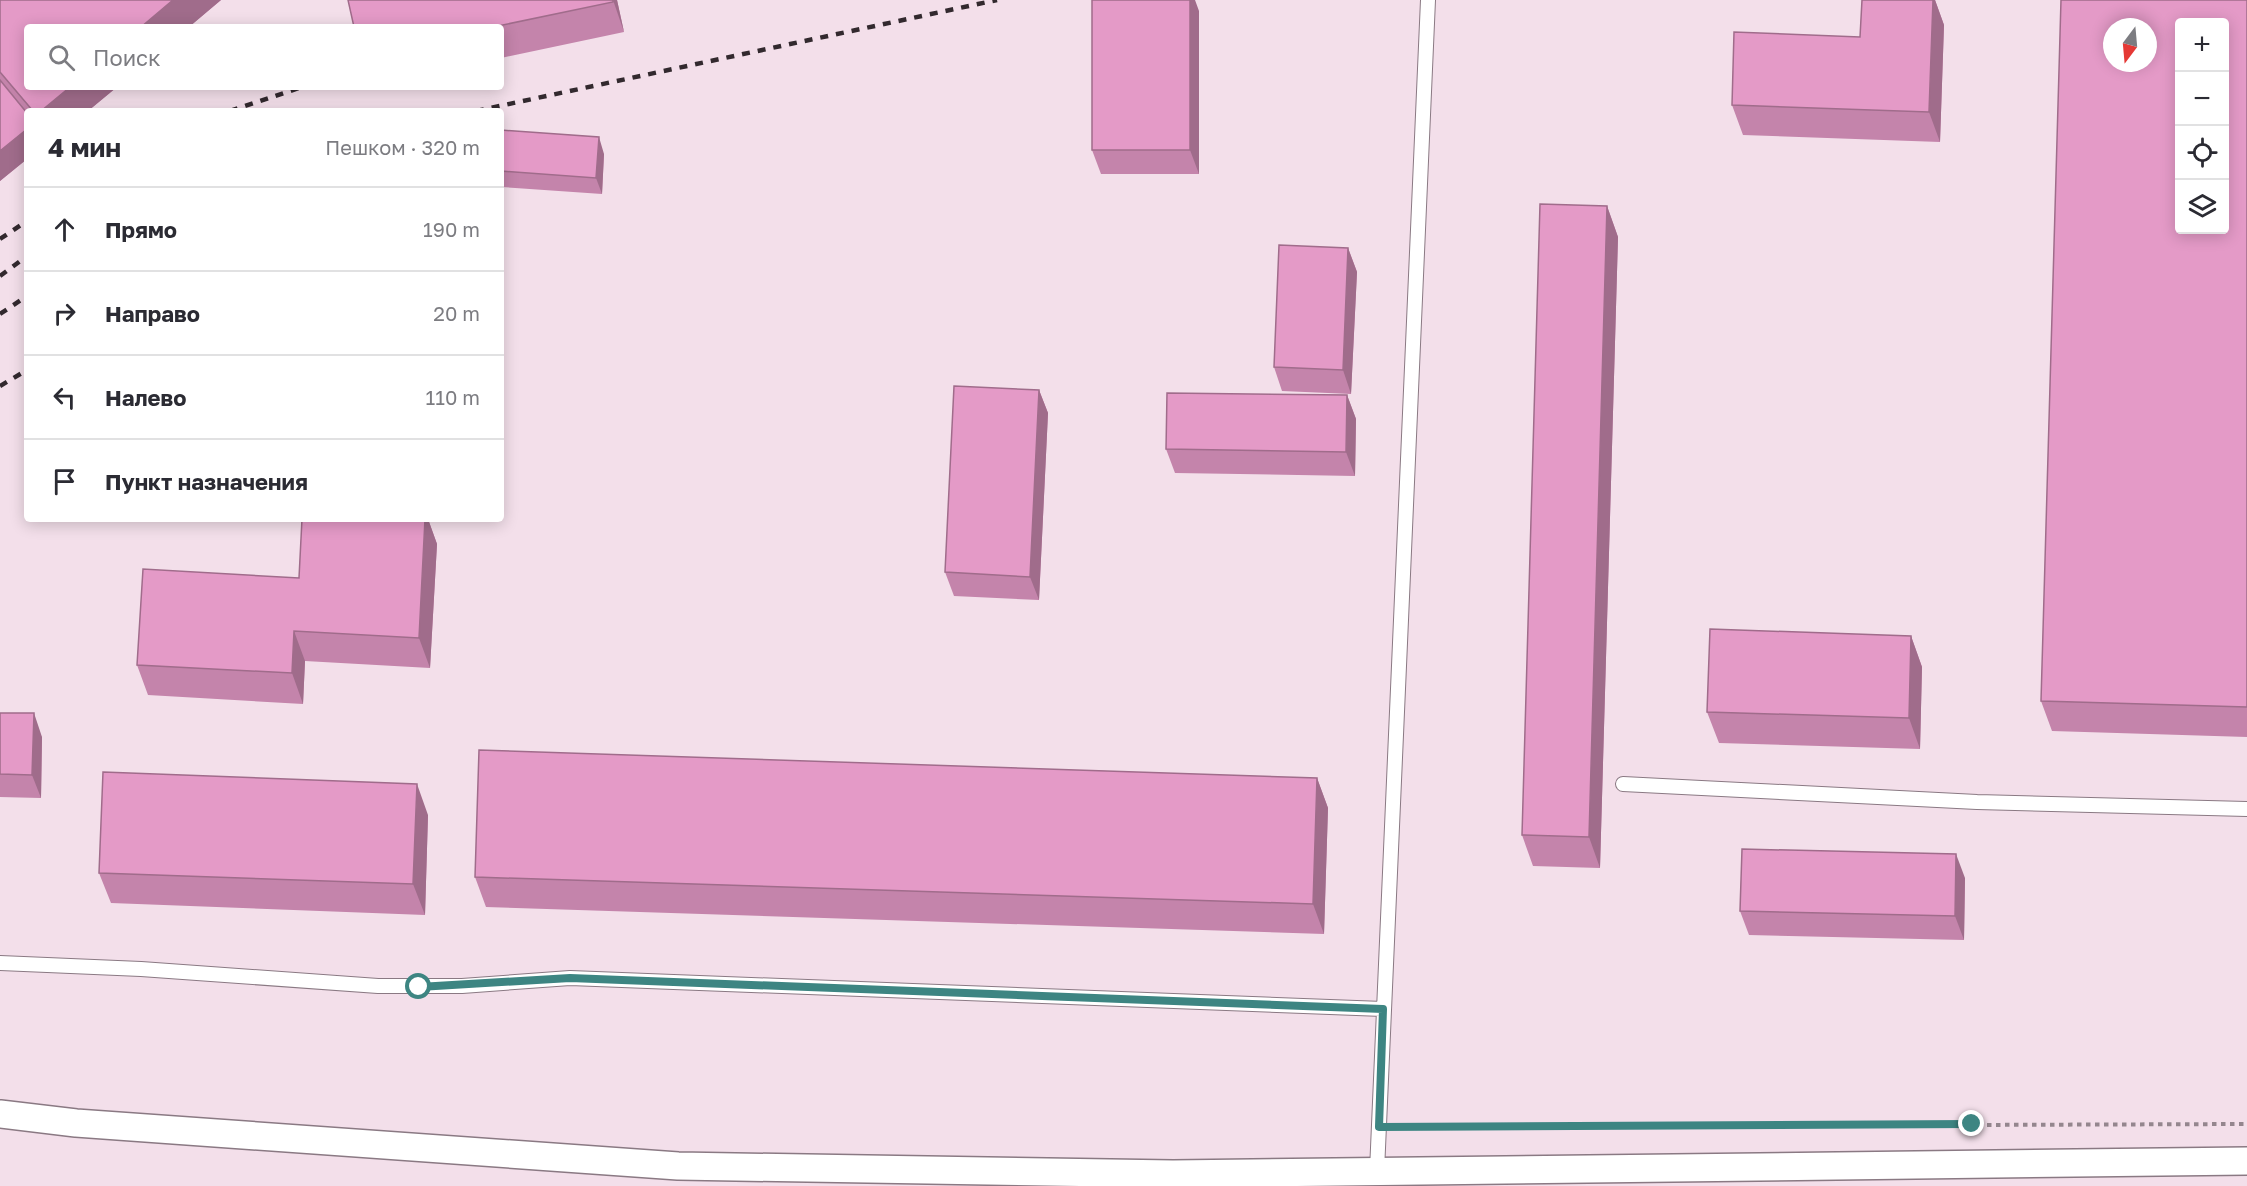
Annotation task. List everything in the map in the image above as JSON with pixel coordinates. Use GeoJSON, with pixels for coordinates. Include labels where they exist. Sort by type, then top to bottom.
{"type":"FeatureCollection","features":[{"type":"Feature","properties":{"kind":"street"},"geometry":{"type":"LineString","coordinates":[[0,1114],[88,1124],[678,1166],[1376,1179],[2247,1161]]}},
{"type":"Feature","properties":{"kind":"lane"},"geometry":{"type":"LineString","coordinates":[[1376,1179],[1428,0]]}},
{"type":"Feature","properties":{"kind":"lane"},"geometry":{"type":"LineString","coordinates":[[1623,784],[1977,802],[2247,809]]}},
{"type":"Feature","properties":{"kind":"lane"},"geometry":{"type":"LineString","coordinates":[[0,963],[141,969],[378,987],[462,986],[570,978],[1383,1009]]}},
{"type":"Feature","properties":{"kind":"path"},"geometry":{"type":"LineString","coordinates":[[1379,1127],[2247,1124]]}},
{"type":"Feature","properties":{"kind":"building"},"geometry":{"type":"Polygon","coordinates":[[[0,0],[173,0],[145,24],[24,24],[24,90],[66,90],[45,108],[30,108],[0,72],[0,0]]]}},
{"type":"Feature","properties":{"kind":"building"},"geometry":{"type":"Polygon","coordinates":[[[348,0],[613,0],[613,2],[504,25],[353,24],[348,0]]]}},
{"type":"Feature","properties":{"kind":"building"},"geometry":{"type":"Polygon","coordinates":[[[1092,0],[1190,0],[1190,150],[1092,150],[1092,0]]]}},
{"type":"Feature","properties":{"kind":"building"},"geometry":{"type":"Polygon","coordinates":[[[1862,0],[1933,0],[1929,112],[1732,105],[1734,32],[1860,37],[1862,0]]]}},
{"type":"Feature","properties":{"kind":"building"},"geometry":{"type":"Polygon","coordinates":[[[2061,0],[2247,0],[2247,707],[2041,701],[2061,0]]]}},
{"type":"Feature","properties":{"kind":"building"},"geometry":{"type":"Polygon","coordinates":[[[0,80],[24,109],[24,131],[0,151],[0,80]]]}},
{"type":"Feature","properties":{"kind":"building"},"geometry":{"type":"Polygon","coordinates":[[[504,130],[599,137],[596,178],[504,171],[504,130]]]}},
{"type":"Feature","properties":{"kind":"building"},"geometry":{"type":"Polygon","coordinates":[[[1540,204],[1607,206],[1589,837],[1522,835],[1540,204]]]}},
{"type":"Feature","properties":{"kind":"building"},"geometry":{"type":"Polygon","coordinates":[[[1279,245],[1348,248],[1343,370],[1274,367],[1279,245]]]}},
{"type":"Feature","properties":{"kind":"building"},"geometry":{"type":"Polygon","coordinates":[[[954,386],[1039,390],[1030,577],[945,572],[954,386]]]}},
{"type":"Feature","properties":{"kind":"building"},"geometry":{"type":"Polygon","coordinates":[[[1167,393],[1347,395],[1346,452],[1166,449],[1167,393]]]}},
{"type":"Feature","properties":{"kind":"building"},"geometry":{"type":"Polygon","coordinates":[[[302,522],[425,522],[419,638],[294,631],[292,673],[137,665],[143,569],[299,578],[302,522]]]}},
{"type":"Feature","properties":{"kind":"building"},"geometry":{"type":"Polygon","coordinates":[[[1710,629],[1911,636],[1909,718],[1707,712],[1710,629]]]}},
{"type":"Feature","properties":{"kind":"building"},"geometry":{"type":"Polygon","coordinates":[[[0,713],[34,713],[32,775],[0,774],[0,713]]]}},
{"type":"Feature","properties":{"kind":"building"},"geometry":{"type":"Polygon","coordinates":[[[479,750],[1317,778],[1313,904],[475,877],[479,750]]]}},
{"type":"Feature","properties":{"kind":"building"},"geometry":{"type":"Polygon","coordinates":[[[103,772],[417,784],[413,884],[99,873],[103,772]]]}},
{"type":"Feature","properties":{"kind":"building"},"geometry":{"type":"Polygon","coordinates":[[[1742,849],[1956,854],[1955,916],[1740,911],[1742,849]]]}},
{"type":"Feature","properties":{"kind":"railway"},"geometry":{"type":"LineString","coordinates":[[490,108],[997,0]]}},
{"type":"Feature","properties":{"kind":"railway"},"geometry":{"type":"LineString","coordinates":[[239,108],[293,90]]}},
{"type":"Feature","properties":{"kind":"railway"},"geometry":{"type":"LineString","coordinates":[[0,239],[24,223]]}},
{"type":"Feature","properties":{"kind":"railway"},"geometry":{"type":"LineString","coordinates":[[0,276],[24,258]]}},
{"type":"Feature","properties":{"kind":"railway"},"geometry":{"type":"LineString","coordinates":[[0,314],[24,298]]}},
{"type":"Feature","properties":{"kind":"railway"},"geometry":{"type":"LineString","coordinates":[[0,386],[24,372]]}},
{"type":"Feature","properties":{"kind":"route"},"geometry":{"type":"LineString","coordinates":[[419,987],[570,978],[1383,1009],[1379,1127],[1972,1124]]}}]}
